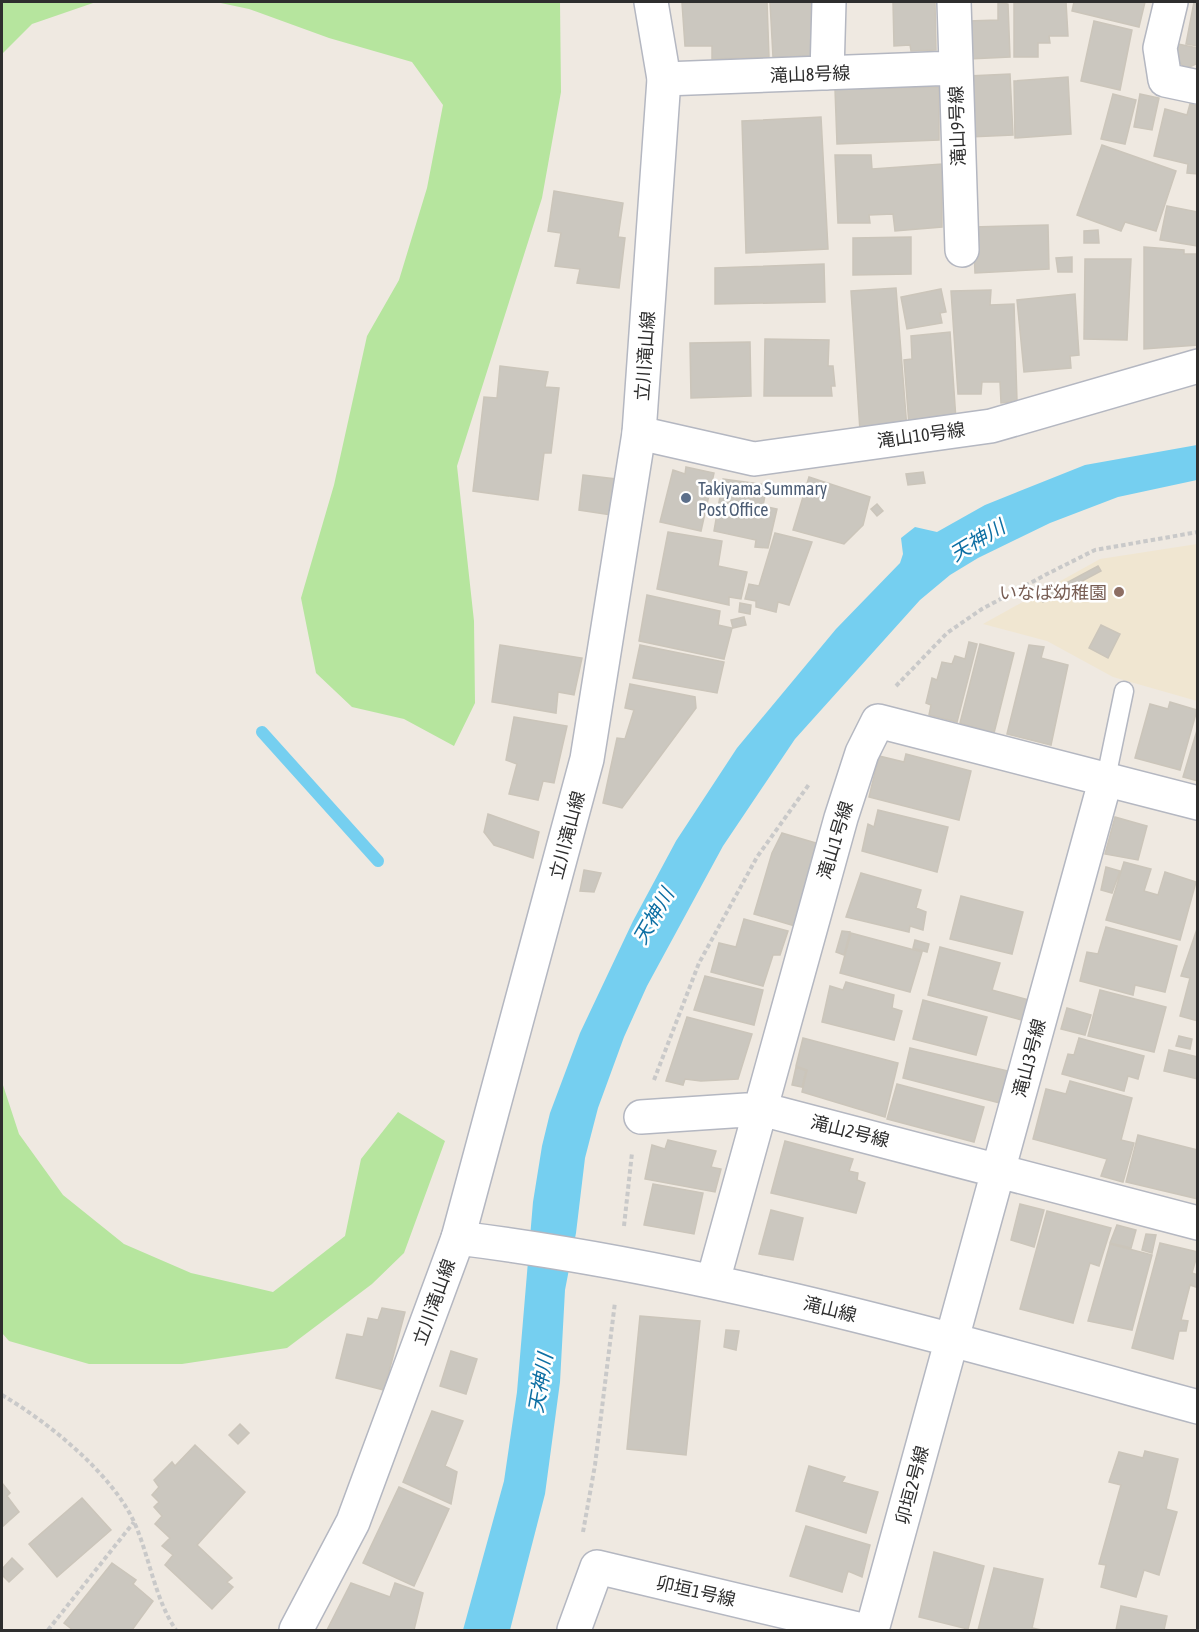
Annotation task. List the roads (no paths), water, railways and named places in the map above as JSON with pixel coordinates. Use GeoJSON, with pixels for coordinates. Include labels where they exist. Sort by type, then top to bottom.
{"type":"FeatureCollection","features":[{"type":"Feature","properties":{"kind":"street","name":"立川滝山線"},"geometry":{"type":"LineString","coordinates":[[296,1630],[353,1522],[458,1238],[587,759],[639,433],[664,79],[651,2]]}},
{"type":"Feature","properties":{"kind":"street"},"geometry":{"type":"LineString","coordinates":[[827,73],[829,2]]}},
{"type":"Feature","properties":{"kind":"street","name":"滝山9号線"},"geometry":{"type":"LineString","coordinates":[[954,2],[962,250]]}},
{"type":"Feature","properties":{"kind":"street"},"geometry":{"type":"LineString","coordinates":[[1170,2],[1160,48],[1165,80],[1197,87]]}},
{"type":"Feature","properties":{"kind":"street","name":"滝山8号線"},"geometry":{"type":"LineString","coordinates":[[664,79],[956,68]]}},
{"type":"Feature","properties":{"kind":"street","name":"滝山10号線"},"geometry":{"type":"LineString","coordinates":[[639,433],[754,459],[991,426],[1197,366]]}},
{"type":"Feature","properties":{"kind":"street","name":"滝山1号線"},"geometry":{"type":"LineString","coordinates":[[713,1281],[841,818],[862,753],[878,721],[1106,778]]}},
{"type":"Feature","properties":{"kind":"street"},"geometry":{"type":"LineString","coordinates":[[1106,778],[1197,803]]}},
{"type":"Feature","properties":{"kind":"street","name":"滝山3号線"},"geometry":{"type":"LineString","coordinates":[[951,1338],[1106,778]]}},
{"type":"Feature","properties":{"kind":"street","name":"滝山2号線"},"geometry":{"type":"LineString","coordinates":[[641,1117],[760,1109],[998,1168],[1197,1222]]}},
{"type":"Feature","properties":{"kind":"street","name":"滝山線"},"geometry":{"type":"LineString","coordinates":[[458,1238],[516,1245],[713,1281],[1195,1398]]}},
{"type":"Feature","properties":{"kind":"street","name":"卯垣2号線"},"geometry":{"type":"LineString","coordinates":[[872,1630],[951,1338]]}},
{"type":"Feature","properties":{"kind":"street","name":"卯垣1号線"},"geometry":{"type":"LineString","coordinates":[[574,1630],[597,1567],[861,1630]]}},
{"type":"Feature","properties":{"kind":"lane"},"geometry":{"type":"LineString","coordinates":[[1106,778],[1125,691]]}},
{"type":"Feature","properties":{"kind":"water","name":"天神川"},"geometry":{"type":"Polygon","coordinates":[[[1197,445],[1197,480],[1118,497],[1050,523],[978,558],[950,575],[920,600],[795,739],[723,846],[647,986],[624,1037],[598,1108],[585,1158],[576,1233],[565,1290],[560,1382],[545,1494],[510,1630],[463,1630],[504,1481],[517,1392],[533,1202],[550,1113],[580,1033],[633,921],[676,841],[737,748],[836,629],[900,563],[903,554],[901,538],[915,527],[937,532],[985,505],[1085,465],[1197,445]]]}},
{"type":"Feature","properties":{"kind":"waterway"},"geometry":{"type":"LineString","coordinates":[[262,732],[378,861]]}},
{"type":"Feature","properties":{"kind":"place","name":"Takiyama Summary Post Office"},"geometry":{"type":"Point","coordinates":[686,498]}},
{"type":"Feature","properties":{"kind":"place","name":"いなば幼稚園"},"geometry":{"type":"Point","coordinates":[1119,592]}}]}
